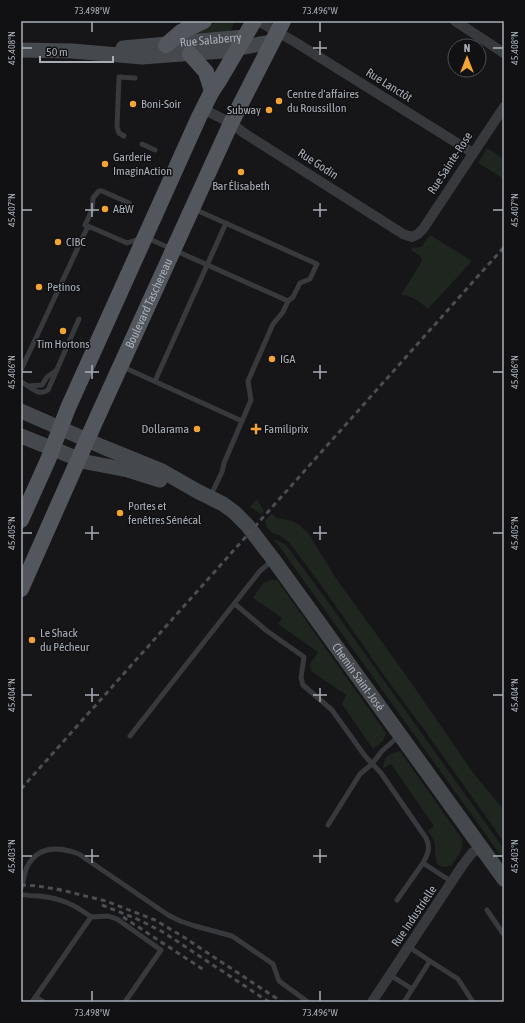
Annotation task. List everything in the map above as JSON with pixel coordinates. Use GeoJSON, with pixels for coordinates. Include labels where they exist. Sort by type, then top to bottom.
{"type":"FeatureCollection","features":[{"type":"Feature","properties":{"kind":"main road"},"geometry":{"type":"LineString","coordinates":[[166,45],[181,32],[204,21]]}},
{"type":"Feature","properties":{"kind":"main road"},"geometry":{"type":"LineString","coordinates":[[21,520],[145,237],[203,109],[212,91],[254,21]]}},
{"type":"Feature","properties":{"kind":"main road","name":"Boulevard Taschereau"},"geometry":{"type":"LineString","coordinates":[[21,589],[231,122],[281,33]]}},
{"type":"Feature","properties":{"kind":"main road"},"geometry":{"type":"LineString","coordinates":[[190,54],[206,72],[212,91]]}},
{"type":"Feature","properties":{"kind":"street","name":"Rue Lanctôt"},"geometry":{"type":"LineString","coordinates":[[258,21],[281,33],[473,153]]}},
{"type":"Feature","properties":{"kind":"street"},"geometry":{"type":"LineString","coordinates":[[455,21],[504,53]]}},
{"type":"Feature","properties":{"kind":"street","name":"Rue Salaberry"},"geometry":{"type":"LineString","coordinates":[[21,50],[72,51],[142,57],[190,54],[281,33]]}},
{"type":"Feature","properties":{"kind":"street","name":"Rue Salaberry"},"geometry":{"type":"LineString","coordinates":[[72,51],[241,42]]}},
{"type":"Feature","properties":{"kind":"street","name":"Rue Sainte-Rose"},"geometry":{"type":"LineString","coordinates":[[418,234],[504,107]]}},
{"type":"Feature","properties":{"kind":"street","name":"Rue Godin"},"geometry":{"type":"LineString","coordinates":[[203,109],[231,122],[244,133],[405,235],[412,237],[418,234]]}},
{"type":"Feature","properties":{"kind":"street","name":"Chemin Saint-José"},"geometry":{"type":"LineString","coordinates":[[21,411],[60,429],[162,471],[223,504],[238,516],[255,534],[274,559],[504,880]]}},
{"type":"Feature","properties":{"kind":"street","name":"Chemin Saint-José"},"geometry":{"type":"LineString","coordinates":[[21,436],[79,460],[144,474],[203,494]]}},
{"type":"Feature","properties":{"kind":"street","name":"Rue Industrielle"},"geometry":{"type":"LineString","coordinates":[[372,1002],[468,859],[481,847]]}},
{"type":"Feature","properties":{"kind":"lane"},"geometry":{"type":"LineString","coordinates":[[124,136],[119,133],[117,127],[119,77],[135,78]]}},
{"type":"Feature","properties":{"kind":"lane"},"geometry":{"type":"LineString","coordinates":[[142,144],[155,150]]}},
{"type":"Feature","properties":{"kind":"lane"},"geometry":{"type":"LineString","coordinates":[[85,225],[92,210],[94,196],[99,191],[129,203]]}},
{"type":"Feature","properties":{"kind":"lane"},"geometry":{"type":"LineString","coordinates":[[192,208],[317,264],[310,279],[300,283],[293,297],[288,301],[283,312],[273,324],[248,381],[251,400],[224,462],[222,472],[203,494]]}},
{"type":"Feature","properties":{"kind":"lane"},"geometry":{"type":"LineString","coordinates":[[155,381],[226,223]]}},
{"type":"Feature","properties":{"kind":"lane"},"geometry":{"type":"LineString","coordinates":[[21,370],[88,226],[127,243],[145,237],[288,301]]}},
{"type":"Feature","properties":{"kind":"lane"},"geometry":{"type":"LineString","coordinates":[[21,382],[37,392],[46,392],[50,387],[80,319]]}},
{"type":"Feature","properties":{"kind":"lane"},"geometry":{"type":"LineString","coordinates":[[120,366],[242,421]]}},
{"type":"Feature","properties":{"kind":"lane"},"geometry":{"type":"LineString","coordinates":[[130,736],[264,567],[274,559]]}},
{"type":"Feature","properties":{"kind":"lane"},"geometry":{"type":"LineString","coordinates":[[235,604],[304,658],[301,678],[303,685],[332,710],[372,764],[380,772],[428,840],[428,852],[423,863],[397,900]]}},
{"type":"Feature","properties":{"kind":"lane"},"geometry":{"type":"LineString","coordinates":[[328,825],[358,778],[382,751],[400,736]]}},
{"type":"Feature","properties":{"kind":"lane"},"geometry":{"type":"LineString","coordinates":[[21,888],[27,867],[38,854],[46,850],[58,848],[68,849],[79,854],[168,915],[180,921],[232,936],[273,964],[279,981],[308,1002]]}},
{"type":"Feature","properties":{"kind":"lane"},"geometry":{"type":"LineString","coordinates":[[423,863],[452,882]]}},
{"type":"Feature","properties":{"kind":"lane"},"geometry":{"type":"LineString","coordinates":[[21,894],[40,896],[73,904],[91,917],[103,916],[117,919],[161,950],[125,1002]]}},
{"type":"Feature","properties":{"kind":"lane"},"geometry":{"type":"LineString","coordinates":[[487,910],[504,935]]}},
{"type":"Feature","properties":{"kind":"lane"},"geometry":{"type":"LineString","coordinates":[[32,1002],[91,917]]}},
{"type":"Feature","properties":{"kind":"lane"},"geometry":{"type":"LineString","coordinates":[[408,947],[458,979],[473,1002]]}},
{"type":"Feature","properties":{"kind":"lane"},"geometry":{"type":"LineString","coordinates":[[404,1002],[430,961]]}},
{"type":"Feature","properties":{"kind":"lane"},"geometry":{"type":"LineString","coordinates":[[390,975],[412,989]]}},
{"type":"Feature","properties":{"kind":"lane"},"geometry":{"type":"LineString","coordinates":[[36,997],[44,1002]]}},
{"type":"Feature","properties":{"kind":"shaded area"},"geometry":{"type":"Polygon","coordinates":[[[218,21],[235,21],[230,32],[187,38],[218,21]]]}},
{"type":"Feature","properties":{"kind":"shaded area"},"geometry":{"type":"Polygon","coordinates":[[[487,148],[504,159],[504,179],[478,163],[487,148]]]}},
{"type":"Feature","properties":{"kind":"shaded area"},"geometry":{"type":"Polygon","coordinates":[[[430,235],[472,261],[428,309],[416,299],[401,295],[422,261],[420,256],[411,250],[412,248],[421,247],[430,235]]]}},
{"type":"Feature","properties":{"kind":"shaded area"},"geometry":{"type":"Polygon","coordinates":[[[257,499],[264,511],[261,514],[250,507],[257,499]]]}},
{"type":"Feature","properties":{"kind":"shaded area"},"geometry":{"type":"Polygon","coordinates":[[[271,514],[277,518],[292,521],[309,534],[333,574],[410,681],[474,774],[504,810],[504,842],[289,542],[279,535],[272,533],[266,526],[265,521],[271,514]]]}},
{"type":"Feature","properties":{"kind":"shaded area"},"geometry":{"type":"Polygon","coordinates":[[[274,539],[286,545],[323,595],[504,849],[504,860],[274,539]]]}},
{"type":"Feature","properties":{"kind":"shaded area"},"geometry":{"type":"Polygon","coordinates":[[[277,580],[386,733],[383,741],[373,749],[342,704],[346,695],[311,671],[310,664],[318,652],[278,624],[282,618],[253,598],[263,583],[277,580]]]}},
{"type":"Feature","properties":{"kind":"shaded area"},"geometry":{"type":"Polygon","coordinates":[[[400,751],[462,839],[463,843],[461,850],[451,866],[442,867],[437,864],[435,843],[428,831],[434,826],[391,764],[384,768],[383,767],[388,756],[400,751]]]}},
{"type":"Feature","properties":{"kind":"railway"},"geometry":{"type":"LineString","coordinates":[[21,789],[504,247]]}},
{"type":"Feature","properties":{"kind":"railway"},"geometry":{"type":"LineString","coordinates":[[21,885],[61,890]]}},
{"type":"Feature","properties":{"kind":"railway"},"geometry":{"type":"LineString","coordinates":[[57,889],[106,901],[155,920],[182,936],[282,1002]]}},
{"type":"Feature","properties":{"kind":"railway"},"geometry":{"type":"LineString","coordinates":[[102,905],[137,919],[163,932],[269,1002]]}},
{"type":"Feature","properties":{"kind":"railway"},"geometry":{"type":"LineString","coordinates":[[123,917],[204,970]]}},
{"type":"Feature","properties":{"kind":"place","name":"Centre d'affaires du Roussillon"},"geometry":{"type":"Point","coordinates":[279,101]}},
{"type":"Feature","properties":{"kind":"place","name":"Boni-Soir"},"geometry":{"type":"Point","coordinates":[133,104]}},
{"type":"Feature","properties":{"kind":"place","name":"Subway"},"geometry":{"type":"Point","coordinates":[269,110]}},
{"type":"Feature","properties":{"kind":"place","name":"Garderie ImaginAction"},"geometry":{"type":"Point","coordinates":[105,164]}},
{"type":"Feature","properties":{"kind":"place","name":"Bar Élisabeth"},"geometry":{"type":"Point","coordinates":[241,172]}},
{"type":"Feature","properties":{"kind":"place","name":"A&W"},"geometry":{"type":"Point","coordinates":[105,209]}},
{"type":"Feature","properties":{"kind":"place","name":"CIBC"},"geometry":{"type":"Point","coordinates":[58,242]}},
{"type":"Feature","properties":{"kind":"place","name":"Petinos"},"geometry":{"type":"Point","coordinates":[39,287]}},
{"type":"Feature","properties":{"kind":"place","name":"Tim Hortons"},"geometry":{"type":"Point","coordinates":[63,331]}},
{"type":"Feature","properties":{"kind":"place","name":"IGA"},"geometry":{"type":"Point","coordinates":[272,359]}},
{"type":"Feature","properties":{"kind":"place","name":"Dollarama"},"geometry":{"type":"Point","coordinates":[197,429]}},
{"type":"Feature","properties":{"kind":"place","name":"Familiprix"},"geometry":{"type":"Point","coordinates":[256,429]}},
{"type":"Feature","properties":{"kind":"place","name":"Portes et fenêtres Sénécal"},"geometry":{"type":"Point","coordinates":[120,513]}},
{"type":"Feature","properties":{"kind":"place","name":"Le Shack du Pêcheur"},"geometry":{"type":"Point","coordinates":[32,640]}}]}
